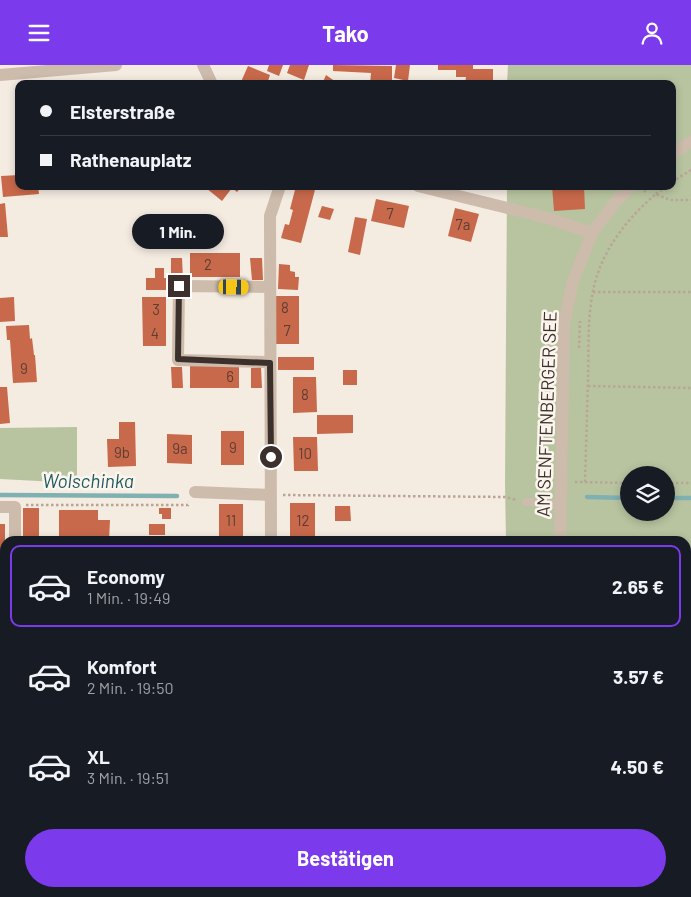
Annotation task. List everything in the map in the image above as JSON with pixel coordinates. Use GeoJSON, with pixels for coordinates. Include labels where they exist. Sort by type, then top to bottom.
{"type":"FeatureCollection","features":[{"type":"Feature","properties":{"kind":"street"},"geometry":{"type":"LineString","coordinates":[[0,75],[116,65]]}},
{"type":"Feature","properties":{"kind":"street"},"geometry":{"type":"LineString","coordinates":[[203,65],[210,80]]}},
{"type":"Feature","properties":{"kind":"street"},"geometry":{"type":"LineString","coordinates":[[676,151],[691,142]]}},
{"type":"Feature","properties":{"kind":"street"},"geometry":{"type":"LineString","coordinates":[[271,536],[270,216],[279,190]]}},
{"type":"Feature","properties":{"kind":"street"},"geometry":{"type":"LineString","coordinates":[[434,190],[548,218],[592,233]]}},
{"type":"Feature","properties":{"kind":"street","name":"AM SENFTENBERGER SEE"},"geometry":{"type":"LineString","coordinates":[[560,536],[564,325],[573,281],[592,233],[617,200],[636,191]]}},
{"type":"Feature","properties":{"kind":"street"},"geometry":{"type":"LineString","coordinates":[[270,287],[179,286],[178,359],[270,363]]}},
{"type":"Feature","properties":{"kind":"street"},"geometry":{"type":"LineString","coordinates":[[195,492],[271,495]]}},
{"type":"Feature","properties":{"kind":"street"},"geometry":{"type":"LineString","coordinates":[[0,507],[15,507],[16,536]]}},
{"type":"Feature","properties":{"kind":"lane"},"geometry":{"type":"LineString","coordinates":[[526,501],[560,504]]}},
{"type":"Feature","properties":{"kind":"path"},"geometry":{"type":"LineString","coordinates":[[676,179],[691,170]]}},
{"type":"Feature","properties":{"kind":"path"},"geometry":{"type":"LineString","coordinates":[[585,482],[592,293],[601,267],[614,241],[632,217],[662,190]]}},
{"type":"Feature","properties":{"kind":"path"},"geometry":{"type":"LineString","coordinates":[[656,194],[670,200],[691,200]]}},
{"type":"Feature","properties":{"kind":"path"},"geometry":{"type":"LineString","coordinates":[[592,293],[691,292]]}},
{"type":"Feature","properties":{"kind":"path"},"geometry":{"type":"LineString","coordinates":[[579,349],[580,320]]}},
{"type":"Feature","properties":{"kind":"path"},"geometry":{"type":"LineString","coordinates":[[588,386],[691,388]]}},
{"type":"Feature","properties":{"kind":"path"},"geometry":{"type":"LineString","coordinates":[[575,473],[575,489]]}},
{"type":"Feature","properties":{"kind":"path"},"geometry":{"type":"LineString","coordinates":[[575,482],[620,483]]}},
{"type":"Feature","properties":{"kind":"path"},"geometry":{"type":"LineString","coordinates":[[675,483],[691,483]]}},
{"type":"Feature","properties":{"kind":"path"},"geometry":{"type":"LineString","coordinates":[[15,507],[20,505],[188,505],[195,492]]}},
{"type":"Feature","properties":{"kind":"path"},"geometry":{"type":"LineString","coordinates":[[271,495],[505,497],[526,501]]}},
{"type":"Feature","properties":{"kind":"green space"},"geometry":{"type":"Polygon","coordinates":[[[508,65],[691,65],[691,536],[506,536],[507,190],[676,190],[676,80],[507,80],[508,65]]]}},
{"type":"Feature","properties":{"kind":"green space"},"geometry":{"type":"Polygon","coordinates":[[[77,427],[77,483],[0,479],[0,428],[77,427]]]}},
{"type":"Feature","properties":{"kind":"building"},"geometry":{"type":"Polygon","coordinates":[[[269,65],[283,65],[279,76],[267,71],[269,65]]]}},
{"type":"Feature","properties":{"kind":"building"},"geometry":{"type":"Polygon","coordinates":[[[290,65],[309,65],[304,80],[287,73],[290,65]]]}},
{"type":"Feature","properties":{"kind":"building"},"geometry":{"type":"Polygon","coordinates":[[[333,65],[392,66],[392,80],[370,80],[371,73],[333,71],[333,65]]]}},
{"type":"Feature","properties":{"kind":"building"},"geometry":{"type":"Polygon","coordinates":[[[396,65],[410,65],[408,80],[394,78],[396,65]]]}},
{"type":"Feature","properties":{"kind":"building"},"geometry":{"type":"Polygon","coordinates":[[[438,65],[473,65],[473,69],[493,69],[493,80],[466,80],[466,77],[456,77],[456,70],[438,70],[438,65]]]}},
{"type":"Feature","properties":{"kind":"building"},"geometry":{"type":"Polygon","coordinates":[[[248,66],[270,75],[268,80],[242,80],[248,66]]]}},
{"type":"Feature","properties":{"kind":"building"},"geometry":{"type":"Polygon","coordinates":[[[326,75],[333,80],[324,80],[326,75]]]}},
{"type":"Feature","properties":{"kind":"building"},"geometry":{"type":"Polygon","coordinates":[[[15,175],[15,190],[38,190],[39,194],[3,197],[1,176],[15,175]]]}},
{"type":"Feature","properties":{"kind":"building"},"geometry":{"type":"Polygon","coordinates":[[[208,190],[230,190],[222,201],[208,190]]]}},
{"type":"Feature","properties":{"kind":"building"},"geometry":{"type":"Polygon","coordinates":[[[295,190],[315,190],[301,243],[281,238],[285,224],[289,225],[293,210],[290,209],[295,190]]]}},
{"type":"Feature","properties":{"kind":"building"},"geometry":{"type":"Polygon","coordinates":[[[552,190],[584,190],[585,209],[554,211],[552,190]]]}},
{"type":"Feature","properties":{"kind":"building"},"geometry":{"type":"Polygon","coordinates":[[[376,199],[409,206],[404,228],[371,221],[376,199]]]}},
{"type":"Feature","properties":{"kind":"building"},"geometry":{"type":"Polygon","coordinates":[[[5,203],[8,237],[0,237],[0,204],[5,203]]]}},
{"type":"Feature","properties":{"kind":"building"},"geometry":{"type":"Polygon","coordinates":[[[322,206],[334,209],[330,220],[318,217],[322,206]]]}},
{"type":"Feature","properties":{"kind":"building"},"geometry":{"type":"Polygon","coordinates":[[[455,208],[479,214],[471,242],[448,236],[455,208]]]}},
{"type":"Feature","properties":{"kind":"building"},"geometry":{"type":"Polygon","coordinates":[[[355,217],[367,219],[360,255],[348,252],[355,217]]]}},
{"type":"Feature","properties":{"kind":"building"},"geometry":{"type":"Polygon","coordinates":[[[190,253],[240,253],[240,277],[190,277],[190,253]]]}},
{"type":"Feature","properties":{"kind":"building"},"geometry":{"type":"Polygon","coordinates":[[[171,258],[182,258],[183,279],[171,279],[171,258]]]}},
{"type":"Feature","properties":{"kind":"building"},"geometry":{"type":"Polygon","coordinates":[[[250,258],[262,258],[263,280],[252,280],[250,258]]]}},
{"type":"Feature","properties":{"kind":"building"},"geometry":{"type":"Polygon","coordinates":[[[279,264],[290,265],[290,271],[295,272],[295,277],[299,277],[298,290],[278,289],[279,264]]]}},
{"type":"Feature","properties":{"kind":"building"},"geometry":{"type":"Polygon","coordinates":[[[155,268],[164,268],[164,278],[167,278],[167,290],[146,290],[146,278],[155,278],[155,268]]]}},
{"type":"Feature","properties":{"kind":"building"},"geometry":{"type":"Polygon","coordinates":[[[275,296],[299,296],[299,344],[275,344],[275,296]]]}},
{"type":"Feature","properties":{"kind":"building"},"geometry":{"type":"Polygon","coordinates":[[[14,297],[15,321],[0,322],[0,298],[14,297]]]}},
{"type":"Feature","properties":{"kind":"building"},"geometry":{"type":"Polygon","coordinates":[[[142,297],[166,297],[166,346],[143,346],[142,297]]]}},
{"type":"Feature","properties":{"kind":"building"},"geometry":{"type":"Polygon","coordinates":[[[29,325],[30,339],[32,338],[35,355],[37,382],[13,383],[10,340],[7,340],[6,326],[29,325]]]}},
{"type":"Feature","properties":{"kind":"building"},"geometry":{"type":"Polygon","coordinates":[[[278,357],[314,357],[314,370],[278,370],[278,357]]]}},
{"type":"Feature","properties":{"kind":"building"},"geometry":{"type":"Polygon","coordinates":[[[190,364],[239,364],[239,388],[190,388],[190,364]]]}},
{"type":"Feature","properties":{"kind":"building"},"geometry":{"type":"Polygon","coordinates":[[[171,367],[182,367],[183,388],[172,388],[171,367]]]}},
{"type":"Feature","properties":{"kind":"building"},"geometry":{"type":"Polygon","coordinates":[[[261,367],[262,388],[251,388],[251,368],[261,367]]]}},
{"type":"Feature","properties":{"kind":"building"},"geometry":{"type":"Polygon","coordinates":[[[343,370],[357,370],[357,385],[343,385],[343,370]]]}},
{"type":"Feature","properties":{"kind":"building"},"geometry":{"type":"Polygon","coordinates":[[[293,377],[316,377],[317,412],[293,413],[293,377]]]}},
{"type":"Feature","properties":{"kind":"building"},"geometry":{"type":"Polygon","coordinates":[[[0,387],[7,387],[10,423],[0,424],[0,387]]]}},
{"type":"Feature","properties":{"kind":"building"},"geometry":{"type":"Polygon","coordinates":[[[317,415],[353,415],[353,433],[317,434],[317,415]]]}},
{"type":"Feature","properties":{"kind":"building"},"geometry":{"type":"Polygon","coordinates":[[[119,422],[135,422],[136,466],[108,467],[107,439],[119,439],[119,422]]]}},
{"type":"Feature","properties":{"kind":"building"},"geometry":{"type":"Polygon","coordinates":[[[221,431],[244,431],[244,465],[221,465],[221,431]]]}},
{"type":"Feature","properties":{"kind":"building"},"geometry":{"type":"Polygon","coordinates":[[[167,434],[192,435],[192,464],[167,463],[167,434]]]}},
{"type":"Feature","properties":{"kind":"building"},"geometry":{"type":"Polygon","coordinates":[[[293,437],[317,437],[318,471],[294,471],[293,437]]]}},
{"type":"Feature","properties":{"kind":"building"},"geometry":{"type":"Polygon","coordinates":[[[290,503],[315,503],[315,536],[290,536],[290,503]]]}},
{"type":"Feature","properties":{"kind":"building"},"geometry":{"type":"Polygon","coordinates":[[[219,504],[243,504],[243,536],[219,536],[219,504]]]}},
{"type":"Feature","properties":{"kind":"building"},"geometry":{"type":"Polygon","coordinates":[[[335,506],[350,506],[351,521],[335,521],[335,506]]]}},
{"type":"Feature","properties":{"kind":"building"},"geometry":{"type":"Polygon","coordinates":[[[23,508],[39,508],[39,536],[23,536],[23,508]]]}},
{"type":"Feature","properties":{"kind":"building"},"geometry":{"type":"Polygon","coordinates":[[[159,508],[171,508],[171,519],[162,519],[162,514],[159,514],[159,508]]]}},
{"type":"Feature","properties":{"kind":"building"},"geometry":{"type":"Polygon","coordinates":[[[59,510],[98,510],[98,520],[110,520],[109,536],[59,536],[59,510]]]}},
{"type":"Feature","properties":{"kind":"building"},"geometry":{"type":"Polygon","coordinates":[[[0,524],[5,524],[5,536],[0,536],[0,524]]]}},
{"type":"Feature","properties":{"kind":"building"},"geometry":{"type":"Polygon","coordinates":[[[149,524],[165,524],[165,535],[149,535],[149,524]]]}},
{"type":"Feature","properties":{"kind":"waterway","name":"Wolschinka"},"geometry":{"type":"LineString","coordinates":[[0,495],[177,496]]}},
{"type":"Feature","properties":{"kind":"waterway"},"geometry":{"type":"LineString","coordinates":[[587,497],[620,498]]}},
{"type":"Feature","properties":{"kind":"waterway"},"geometry":{"type":"LineString","coordinates":[[675,498],[691,498]]}},
{"type":"Feature","properties":{"kind":"route"},"geometry":{"type":"LineString","coordinates":[[179,286],[178,359],[270,363],[271,457]]}}]}
